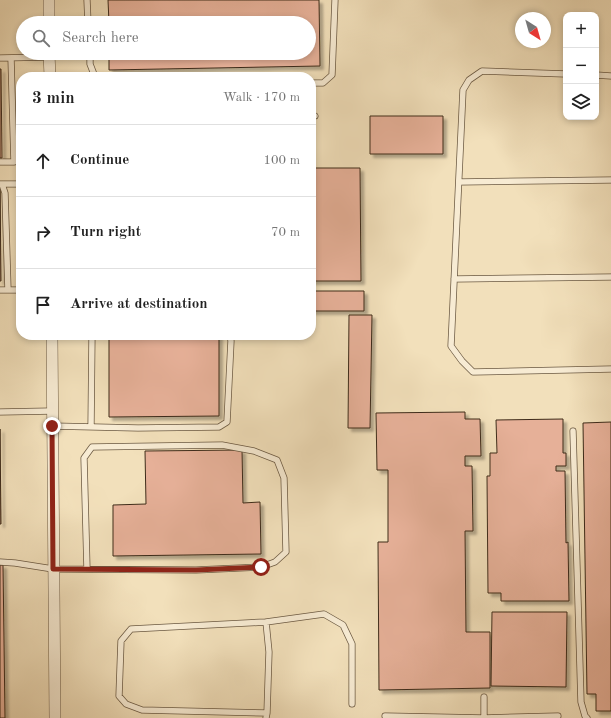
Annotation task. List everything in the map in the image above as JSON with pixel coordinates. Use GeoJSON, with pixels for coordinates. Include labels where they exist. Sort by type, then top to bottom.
{"type":"FeatureCollection","features":[{"type":"Feature","properties":{"kind":"street"},"geometry":{"type":"LineString","coordinates":[[49,0],[49,16]]}},
{"type":"Feature","properties":{"kind":"street"},"geometry":{"type":"LineString","coordinates":[[49,60],[50,72]]}},
{"type":"Feature","properties":{"kind":"street"},"geometry":{"type":"LineString","coordinates":[[52,340],[55,718]]}},
{"type":"Feature","properties":{"kind":"lane"},"geometry":{"type":"LineString","coordinates":[[87,0],[88,16]]}},
{"type":"Feature","properties":{"kind":"lane"},"geometry":{"type":"LineString","coordinates":[[316,83],[323,83],[332,75],[335,0]]}},
{"type":"Feature","properties":{"kind":"lane"},"geometry":{"type":"LineString","coordinates":[[0,58],[16,58]]}},
{"type":"Feature","properties":{"kind":"lane"},"geometry":{"type":"LineString","coordinates":[[0,162],[14,162],[11,58]]}},
{"type":"Feature","properties":{"kind":"lane"},"geometry":{"type":"LineString","coordinates":[[90,60],[93,72]]}},
{"type":"Feature","properties":{"kind":"lane"},"geometry":{"type":"LineString","coordinates":[[563,74],[482,71],[469,80],[463,90],[451,346],[462,361],[473,372],[611,369]]}},
{"type":"Feature","properties":{"kind":"lane"},"geometry":{"type":"LineString","coordinates":[[599,75],[611,76]]}},
{"type":"Feature","properties":{"kind":"lane"},"geometry":{"type":"LineString","coordinates":[[459,182],[611,180]]}},
{"type":"Feature","properties":{"kind":"lane"},"geometry":{"type":"LineString","coordinates":[[8,290],[5,193],[1,184],[16,184]]}},
{"type":"Feature","properties":{"kind":"lane"},"geometry":{"type":"LineString","coordinates":[[454,279],[611,277]]}},
{"type":"Feature","properties":{"kind":"lane"},"geometry":{"type":"LineString","coordinates":[[0,290],[16,290]]}},
{"type":"Feature","properties":{"kind":"lane"},"geometry":{"type":"LineString","coordinates":[[91,427],[92,340]]}},
{"type":"Feature","properties":{"kind":"lane"},"geometry":{"type":"LineString","coordinates":[[52,426],[219,427],[227,422],[231,340]]}},
{"type":"Feature","properties":{"kind":"lane"},"geometry":{"type":"LineString","coordinates":[[0,412],[52,411]]}},
{"type":"Feature","properties":{"kind":"lane"},"geometry":{"type":"LineString","coordinates":[[573,431],[581,702],[587,718]]}},
{"type":"Feature","properties":{"kind":"lane"},"geometry":{"type":"LineString","coordinates":[[0,562],[53,569],[196,570],[261,567],[275,562],[286,552],[284,478],[276,460],[254,451],[222,445],[92,447],[84,458],[87,569]]}},
{"type":"Feature","properties":{"kind":"lane"},"geometry":{"type":"LineString","coordinates":[[266,622],[269,652],[266,716],[142,710],[126,704],[119,696],[121,641],[131,629],[266,622],[324,614],[343,625],[352,644],[352,704]]}},
{"type":"Feature","properties":{"kind":"lane"},"geometry":{"type":"LineString","coordinates":[[484,697],[484,718]]}},
{"type":"Feature","properties":{"kind":"lane"},"geometry":{"type":"LineString","coordinates":[[385,716],[484,718],[558,716]]}},
{"type":"Feature","properties":{"kind":"building"},"geometry":{"type":"Polygon","coordinates":[[[108,0],[319,0],[320,66],[109,70],[109,60],[316,60],[316,16],[109,16],[108,0]]]}},
{"type":"Feature","properties":{"kind":"building"},"geometry":{"type":"Polygon","coordinates":[[[1,69],[2,158],[0,158],[1,69]]]}},
{"type":"Feature","properties":{"kind":"building"},"geometry":{"type":"Polygon","coordinates":[[[370,116],[443,116],[443,154],[370,154],[370,116]]]}},
{"type":"Feature","properties":{"kind":"building"},"geometry":{"type":"Polygon","coordinates":[[[316,168],[360,168],[361,281],[316,281],[316,168]]]}},
{"type":"Feature","properties":{"kind":"building"},"geometry":{"type":"Polygon","coordinates":[[[0,184],[1,281],[0,281],[0,184]]]}},
{"type":"Feature","properties":{"kind":"building"},"geometry":{"type":"Polygon","coordinates":[[[316,291],[364,291],[364,311],[316,311],[316,291]]]}},
{"type":"Feature","properties":{"kind":"building"},"geometry":{"type":"Polygon","coordinates":[[[349,315],[372,315],[370,428],[348,428],[349,315]]]}},
{"type":"Feature","properties":{"kind":"building"},"geometry":{"type":"Polygon","coordinates":[[[109,340],[219,340],[219,416],[109,417],[109,340]]]}},
{"type":"Feature","properties":{"kind":"building"},"geometry":{"type":"Polygon","coordinates":[[[465,412],[465,419],[480,419],[481,456],[465,456],[465,466],[472,466],[473,531],[465,531],[466,632],[490,632],[490,688],[379,690],[378,542],[388,542],[388,470],[377,470],[376,413],[465,412]]]}},
{"type":"Feature","properties":{"kind":"building"},"geometry":{"type":"Polygon","coordinates":[[[563,419],[563,453],[566,453],[566,466],[556,466],[556,471],[565,471],[566,543],[568,542],[569,601],[501,601],[501,593],[488,593],[487,476],[490,476],[490,453],[497,453],[496,420],[563,419]]]}},
{"type":"Feature","properties":{"kind":"building"},"geometry":{"type":"Polygon","coordinates":[[[611,422],[611,711],[596,711],[596,694],[587,694],[583,423],[611,422]]]}},
{"type":"Feature","properties":{"kind":"building"},"geometry":{"type":"Polygon","coordinates":[[[0,429],[1,524],[0,524],[0,429]]]}},
{"type":"Feature","properties":{"kind":"building"},"geometry":{"type":"Polygon","coordinates":[[[242,450],[243,503],[260,502],[261,554],[113,556],[113,505],[146,504],[145,451],[242,450]]]}},
{"type":"Feature","properties":{"kind":"building"},"geometry":{"type":"Polygon","coordinates":[[[0,565],[3,565],[5,718],[0,718],[0,565]]]}},
{"type":"Feature","properties":{"kind":"building"},"geometry":{"type":"Polygon","coordinates":[[[492,612],[567,612],[566,687],[491,686],[492,612]]]}},
{"type":"Feature","properties":{"kind":"route"},"geometry":{"type":"LineString","coordinates":[[52,426],[53,569],[196,570],[261,567]]}}]}
